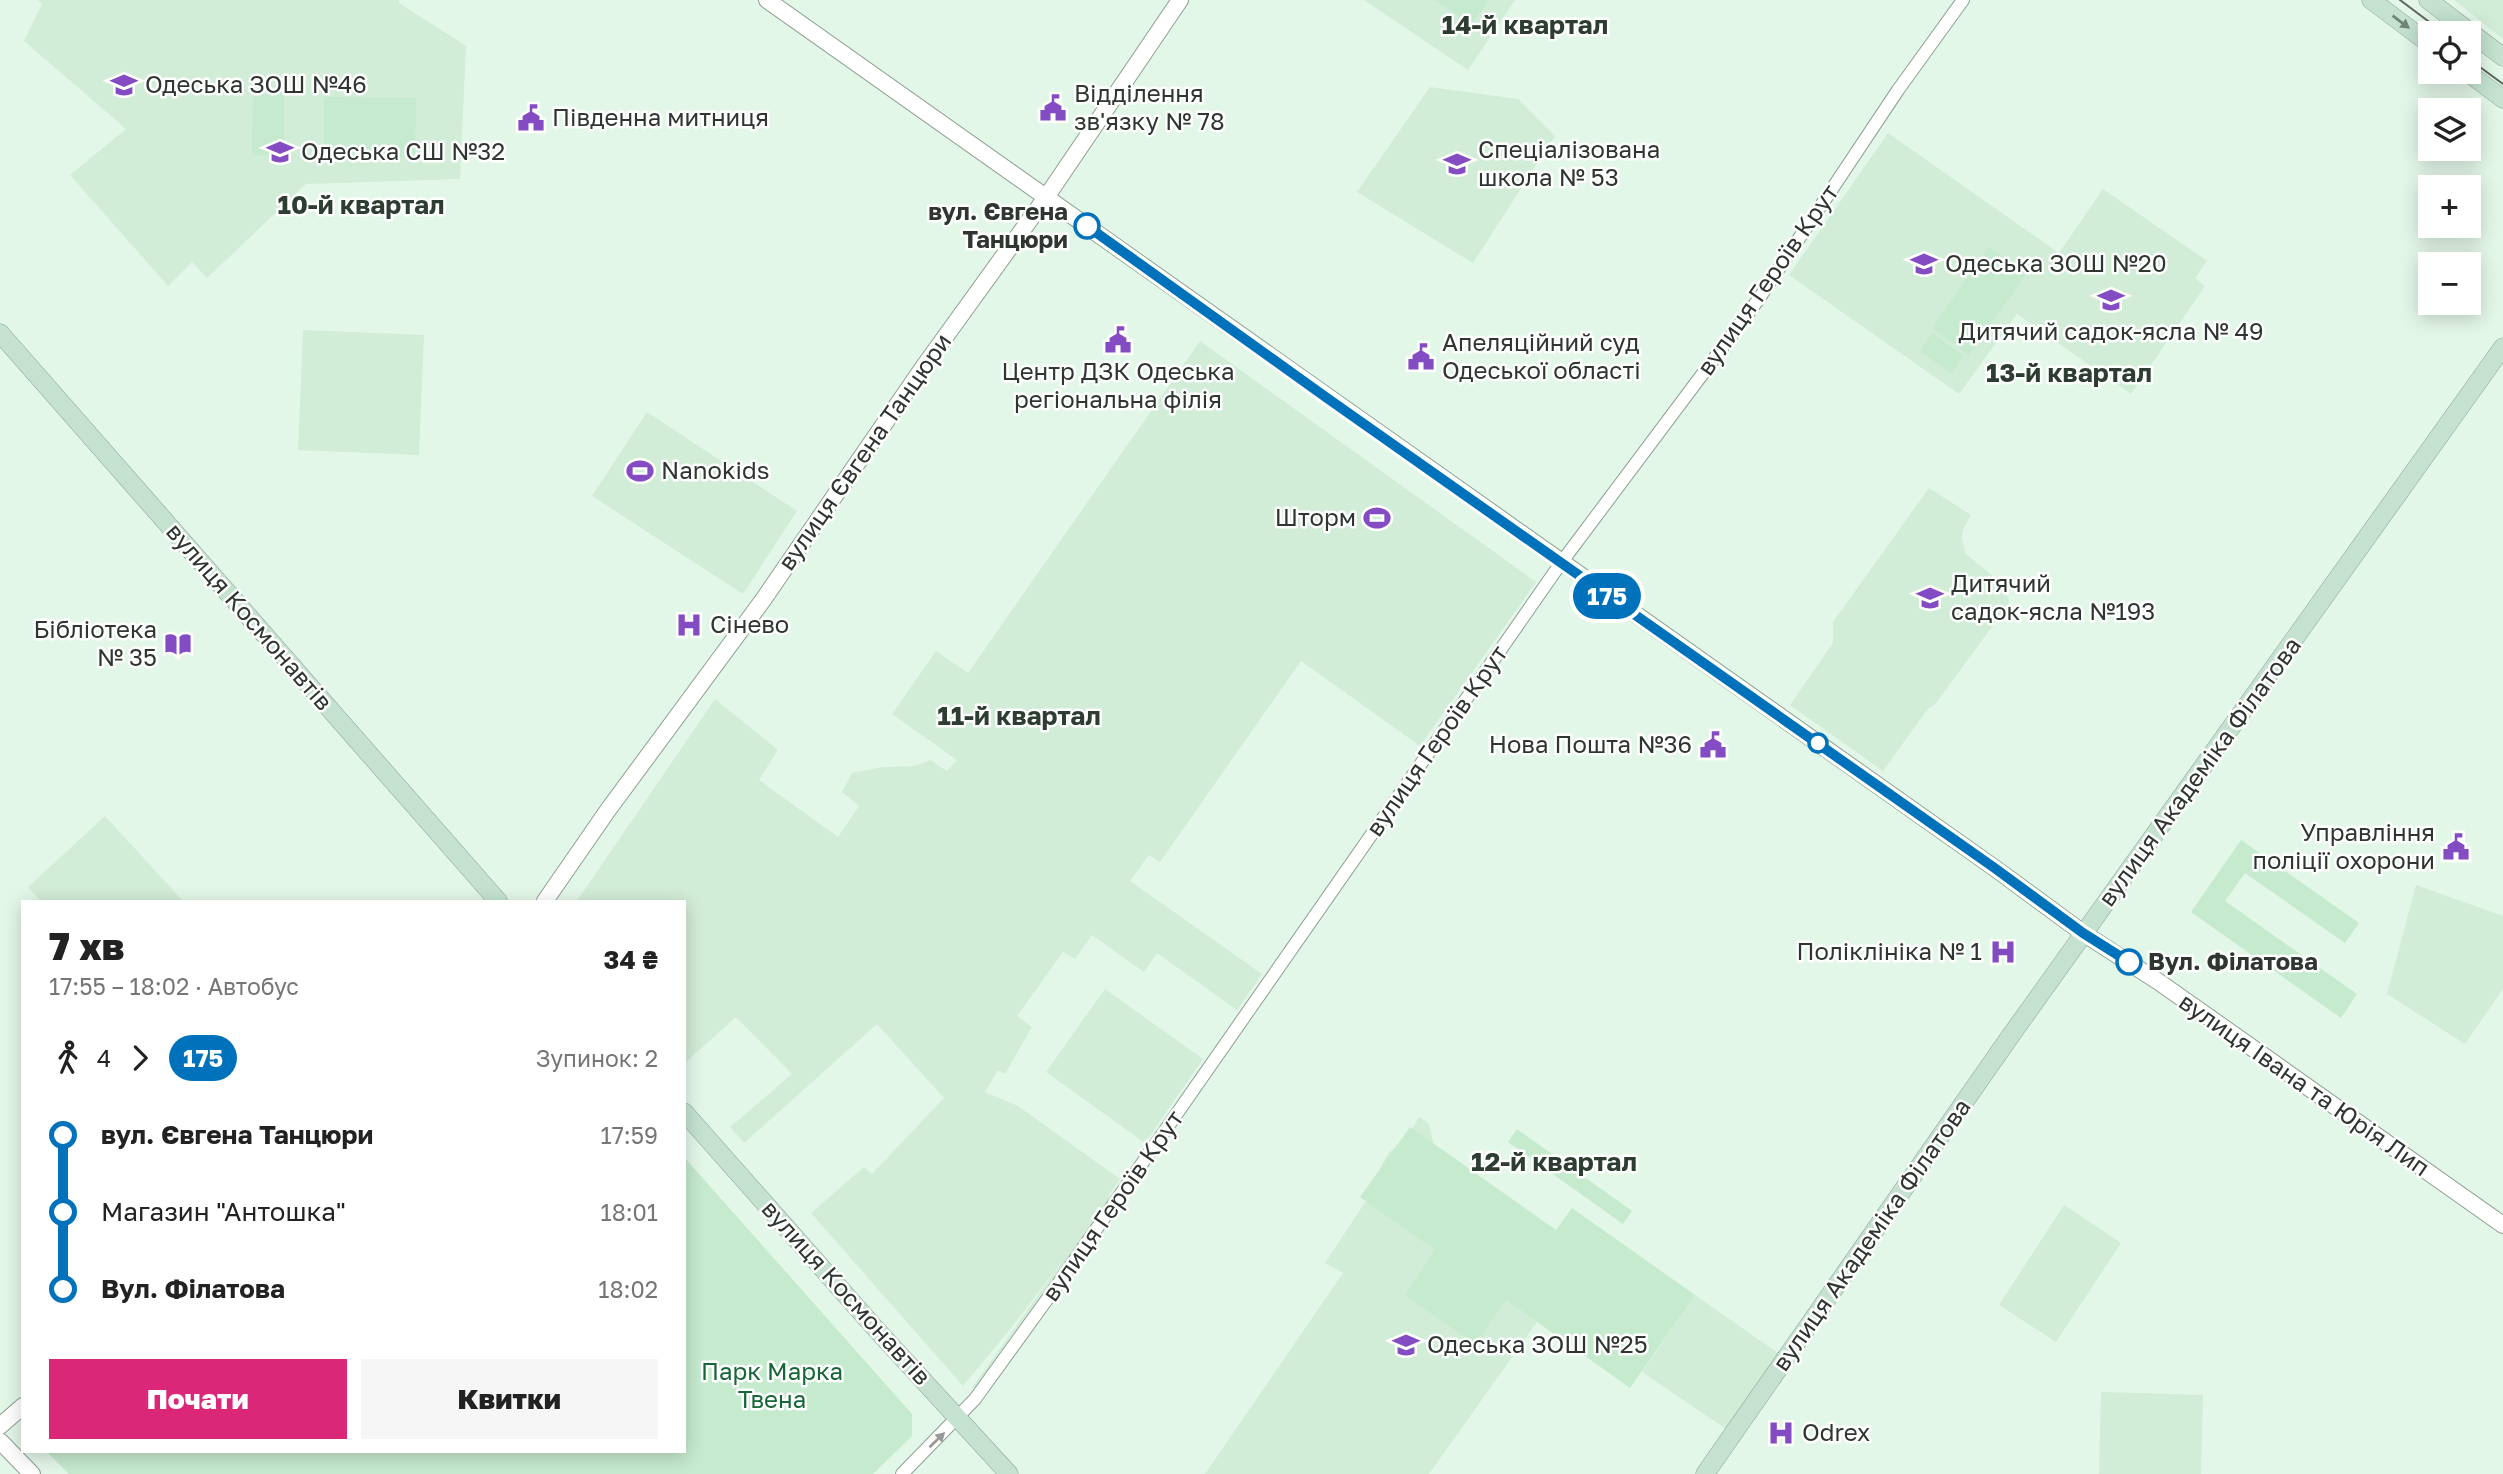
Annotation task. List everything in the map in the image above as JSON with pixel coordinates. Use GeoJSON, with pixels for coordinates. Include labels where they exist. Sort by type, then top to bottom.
{"type":"FeatureCollection","features":[{"type":"Feature","properties":{"kind":"main road"},"geometry":{"type":"LineString","coordinates":[[2371,0],[2418,35]]}},
{"type":"Feature","properties":{"kind":"main road"},"geometry":{"type":"LineString","coordinates":[[2428,0],[2503,57]]}},
{"type":"Feature","properties":{"kind":"main road"},"geometry":{"type":"LineString","coordinates":[[2481,82],[2503,99]]}},
{"type":"Feature","properties":{"kind":"main road","name":"вулиця Космонавтів"},"geometry":{"type":"LineString","coordinates":[[0,333],[497,900]]}},
{"type":"Feature","properties":{"kind":"main road","name":"вулиця Академіка Філатова"},"geometry":{"type":"LineString","coordinates":[[1705,1474],[2083,933],[2503,347]]}},
{"type":"Feature","properties":{"kind":"main road","name":"вулиця Космонавтів"},"geometry":{"type":"LineString","coordinates":[[686,1114],[875,1328],[1009,1474]]}},
{"type":"Feature","properties":{"kind":"street","name":"вулиця Івана та Юрія Лип"},"geometry":{"type":"LineString","coordinates":[[767,0],[2083,933],[2181,998],[2503,1225]]}},
{"type":"Feature","properties":{"kind":"street","name":"вулиця Євгена Танцюри"},"geometry":{"type":"LineString","coordinates":[[546,900],[608,810],[763,600],[1180,0]]}},
{"type":"Feature","properties":{"kind":"street","name":"вулиця Героїв Крут"},"geometry":{"type":"LineString","coordinates":[[902,1474],[959,1417],[1107,1216],[1561,563],[1758,300],[1898,90],[1964,0]]}},
{"type":"Feature","properties":{"kind":"street"},"geometry":{"type":"LineString","coordinates":[[0,1426],[21,1408]]}},
{"type":"Feature","properties":{"kind":"street"},"geometry":{"type":"LineString","coordinates":[[0,1441],[32,1474]]}},
{"type":"Feature","properties":{"kind":"shaded area","name":"Одеська СШ №32"},"geometry":{"type":"Polygon","coordinates":[[[37,0],[399,0],[399,3],[466,46],[460,179],[306,184],[207,278],[192,262],[168,286],[70,175],[126,129],[24,41],[42,4],[37,0]]]}},
{"type":"Feature","properties":{"kind":"shaded area"},"geometry":{"type":"Polygon","coordinates":[[[1364,0],[1515,0],[1468,70],[1364,0]]]}},
{"type":"Feature","properties":{"kind":"shaded area"},"geometry":{"type":"Polygon","coordinates":[[[2454,0],[2503,0],[2503,39],[2454,0]]]}},
{"type":"Feature","properties":{"kind":"shaded area","name":"Спеціалізована школа № 53"},"geometry":{"type":"Polygon","coordinates":[[[1430,87],[1518,99],[1555,136],[1473,263],[1357,192],[1430,87]]]}},
{"type":"Feature","properties":{"kind":"shaded area","name":"Одеська ЗОШ №20"},"geometry":{"type":"Polygon","coordinates":[[[1888,133],[2059,253],[2103,189],[2207,261],[2195,278],[2205,286],[2131,394],[2017,314],[1959,394],[1789,275],[1888,133]]]}},
{"type":"Feature","properties":{"kind":"shaded area"},"geometry":{"type":"Polygon","coordinates":[[[303,330],[424,335],[419,455],[298,450],[303,330]]]}},
{"type":"Feature","properties":{"kind":"shaded area"},"geometry":{"type":"Polygon","coordinates":[[[1200,341],[1536,582],[1420,746],[1301,661],[1160,862],[1149,855],[1130,881],[1262,974],[1237,1010],[1157,953],[1144,972],[1092,935],[1075,959],[1063,952],[1017,1016],[1032,1027],[1005,1074],[998,1070],[985,1092],[1018,1106],[1120,1179],[1109,1195],[1109,1205],[977,1388],[972,1388],[1064,1259],[963,1386],[811,1213],[864,1167],[872,1174],[944,1098],[877,1024],[744,1143],[730,1127],[792,1074],[736,1017],[686,1062],[686,900],[578,900],[715,699],[778,750],[759,780],[838,837],[859,806],[842,792],[852,773],[883,767],[915,766],[930,760],[947,771],[957,760],[892,714],[936,651],[968,673],[1200,341]]]}},
{"type":"Feature","properties":{"kind":"shaded area"},"geometry":{"type":"Polygon","coordinates":[[[647,412],[797,511],[743,594],[592,496],[647,412]]]}},
{"type":"Feature","properties":{"kind":"shaded area","name":"Дитячий садок-ясла №193"},"geometry":{"type":"Polygon","coordinates":[[[1929,488],[1971,515],[1963,530],[1962,539],[1966,554],[2002,584],[2009,600],[1936,703],[1927,710],[1883,771],[1790,705],[1833,643],[1833,622],[1929,488]]]}},
{"type":"Feature","properties":{"kind":"shaded area"},"geometry":{"type":"Polygon","coordinates":[[[105,816],[182,900],[40,900],[28,887],[105,816]]]}},
{"type":"Feature","properties":{"kind":"shaded area"},"geometry":{"type":"Polygon","coordinates":[[[2416,885],[2503,916],[2503,989],[2465,1044],[2387,994],[2416,885]]]}},
{"type":"Feature","properties":{"kind":"shaded area"},"geometry":{"type":"Polygon","coordinates":[[[1105,989],[1203,1059],[1145,1143],[1046,1072],[1105,989]]]}},
{"type":"Feature","properties":{"kind":"shaded area","name":"Одеська ЗОШ №25"},"geometry":{"type":"Polygon","coordinates":[[[1419,1117],[1429,1124],[1438,1163],[1401,1226],[1537,1322],[1429,1474],[1205,1474],[1343,1273],[1325,1263],[1381,1178],[1382,1164],[1390,1151],[1405,1141],[1419,1117]]]}},
{"type":"Feature","properties":{"kind":"shaded area"},"geometry":{"type":"Polygon","coordinates":[[[2064,1205],[2121,1243],[2056,1342],[1999,1305],[2064,1205]]]}},
{"type":"Feature","properties":{"kind":"shaded area"},"geometry":{"type":"Polygon","coordinates":[[[1695,1295],[1778,1353],[1726,1429],[1642,1372],[1695,1295]]]}},
{"type":"Feature","properties":{"kind":"shaded area"},"geometry":{"type":"Polygon","coordinates":[[[2101,1392],[2203,1395],[2201,1474],[2099,1474],[2101,1392]]]}},
{"type":"Feature","properties":{"kind":"green space"},"geometry":{"type":"Polygon","coordinates":[[[1435,0],[1489,0],[1471,25],[1435,0]]]}},
{"type":"Feature","properties":{"kind":"green space"},"geometry":{"type":"Polygon","coordinates":[[[253,93],[284,93],[284,156],[252,155],[253,93]]]}},
{"type":"Feature","properties":{"kind":"green space"},"geometry":{"type":"Polygon","coordinates":[[[324,97],[416,98],[415,157],[324,156],[324,97]]]}},
{"type":"Feature","properties":{"kind":"green space"},"geometry":{"type":"Polygon","coordinates":[[[1989,247],[2026,274],[1969,355],[1932,328],[1989,247]]]}},
{"type":"Feature","properties":{"kind":"green space"},"geometry":{"type":"Polygon","coordinates":[[[1932,333],[1964,356],[1951,373],[1920,351],[1932,333]]]}},
{"type":"Feature","properties":{"kind":"green space"},"geometry":{"type":"Polygon","coordinates":[[[2241,840],[2359,923],[2345,943],[2245,873],[2225,901],[2357,994],[2341,1018],[2191,912],[2241,840]]]}},
{"type":"Feature","properties":{"kind":"green space"},"geometry":{"type":"Polygon","coordinates":[[[1410,1127],[1556,1230],[1572,1208],[1695,1295],[1630,1388],[1506,1300],[1475,1344],[1405,1295],[1435,1250],[1360,1197],[1410,1127]]]}},
{"type":"Feature","properties":{"kind":"green space"},"geometry":{"type":"Polygon","coordinates":[[[1517,1129],[1632,1211],[1623,1224],[1508,1142],[1517,1129]]]}},
{"type":"Feature","properties":{"kind":"green space","name":"Парк Марка Твена"},"geometry":{"type":"Polygon","coordinates":[[[686,1159],[912,1414],[912,1436],[873,1474],[69,1474],[49,1454],[686,1453],[686,1159]]]}},
{"type":"Feature","properties":{"kind":"tram line"},"geometry":{"type":"LineString","coordinates":[[2400,0],[2428,21]]}},
{"type":"Feature","properties":{"kind":"tram line"},"geometry":{"type":"LineString","coordinates":[[2481,68],[2503,84]]}},
{"type":"Feature","properties":{"kind":"bus line","name":"175"},"geometry":{"type":"LineString","coordinates":[[1087,226],[2083,933],[2129,962]]}},
{"type":"Feature","properties":{"kind":"place","name":"Одеська ЗОШ №46"},"geometry":{"type":"Point","coordinates":[124,85]}},
{"type":"Feature","properties":{"kind":"place","name":"Відділення зв'язку № 78"},"geometry":{"type":"Point","coordinates":[1053,108]}},
{"type":"Feature","properties":{"kind":"place","name":"Південна митниця"},"geometry":{"type":"Point","coordinates":[531,118]}},
{"type":"Feature","properties":{"kind":"place","name":"Одеська СШ №32"},"geometry":{"type":"Point","coordinates":[280,152]}},
{"type":"Feature","properties":{"kind":"place","name":"Спеціалізована школа № 53"},"geometry":{"type":"Point","coordinates":[1457,164]}},
{"type":"Feature","properties":{"kind":"place","name":"вул. Євгена Танцюри"},"geometry":{"type":"Point","coordinates":[1087,226]}},
{"type":"Feature","properties":{"kind":"place","name":"Одеська ЗОШ №20"},"geometry":{"type":"Point","coordinates":[1924,264]}},
{"type":"Feature","properties":{"kind":"place","name":"Дитячий садок-ясла № 49"},"geometry":{"type":"Point","coordinates":[2111,300]}},
{"type":"Feature","properties":{"kind":"place","name":"Центр ДЗК Одеська регіональна філія"},"geometry":{"type":"Point","coordinates":[1118,340]}},
{"type":"Feature","properties":{"kind":"place","name":"Апеляційний суд Одеської області"},"geometry":{"type":"Point","coordinates":[1421,357]}},
{"type":"Feature","properties":{"kind":"place","name":"Nanokids"},"geometry":{"type":"Point","coordinates":[640,471]}},
{"type":"Feature","properties":{"kind":"place","name":"Шторм"},"geometry":{"type":"Point","coordinates":[1377,518]}},
{"type":"Feature","properties":{"kind":"place","name":"Дитячий садок-ясла №193"},"geometry":{"type":"Point","coordinates":[1930,598]}},
{"type":"Feature","properties":{"kind":"place","name":"Сінево"},"geometry":{"type":"Point","coordinates":[689,625]}},
{"type":"Feature","properties":{"kind":"place","name":"Бібліотека № 35"},"geometry":{"type":"Point","coordinates":[178,644]}},
{"type":"Feature","properties":{"kind":"place","name":"Нова Пошта №36"},"geometry":{"type":"Point","coordinates":[1713,745]}},
{"type":"Feature","properties":{"kind":"place","name":"Управління поліції охорони"},"geometry":{"type":"Point","coordinates":[2456,847]}},
{"type":"Feature","properties":{"kind":"place","name":"Поліклініка № 1"},"geometry":{"type":"Point","coordinates":[2003,952]}},
{"type":"Feature","properties":{"kind":"place","name":"Вул. Філатова"},"geometry":{"type":"Point","coordinates":[2129,962]}},
{"type":"Feature","properties":{"kind":"place","name":"Одеська ЗОШ №25"},"geometry":{"type":"Point","coordinates":[1406,1345]}},
{"type":"Feature","properties":{"kind":"place","name":"Odrex"},"geometry":{"type":"Point","coordinates":[1781,1433]}},
{"type":"Feature","properties":{"kind":"district","name":"14-й квартал"},"geometry":{"type":"Point","coordinates":[1525,25]}},
{"type":"Feature","properties":{"kind":"district","name":"10-й квартал"},"geometry":{"type":"Point","coordinates":[361,205]}},
{"type":"Feature","properties":{"kind":"district","name":"13-й квартал"},"geometry":{"type":"Point","coordinates":[2069,373]}},
{"type":"Feature","properties":{"kind":"district","name":"11-й квартал"},"geometry":{"type":"Point","coordinates":[1019,716]}},
{"type":"Feature","properties":{"kind":"district","name":"12-й квартал"},"geometry":{"type":"Point","coordinates":[1554,1162]}}]}
